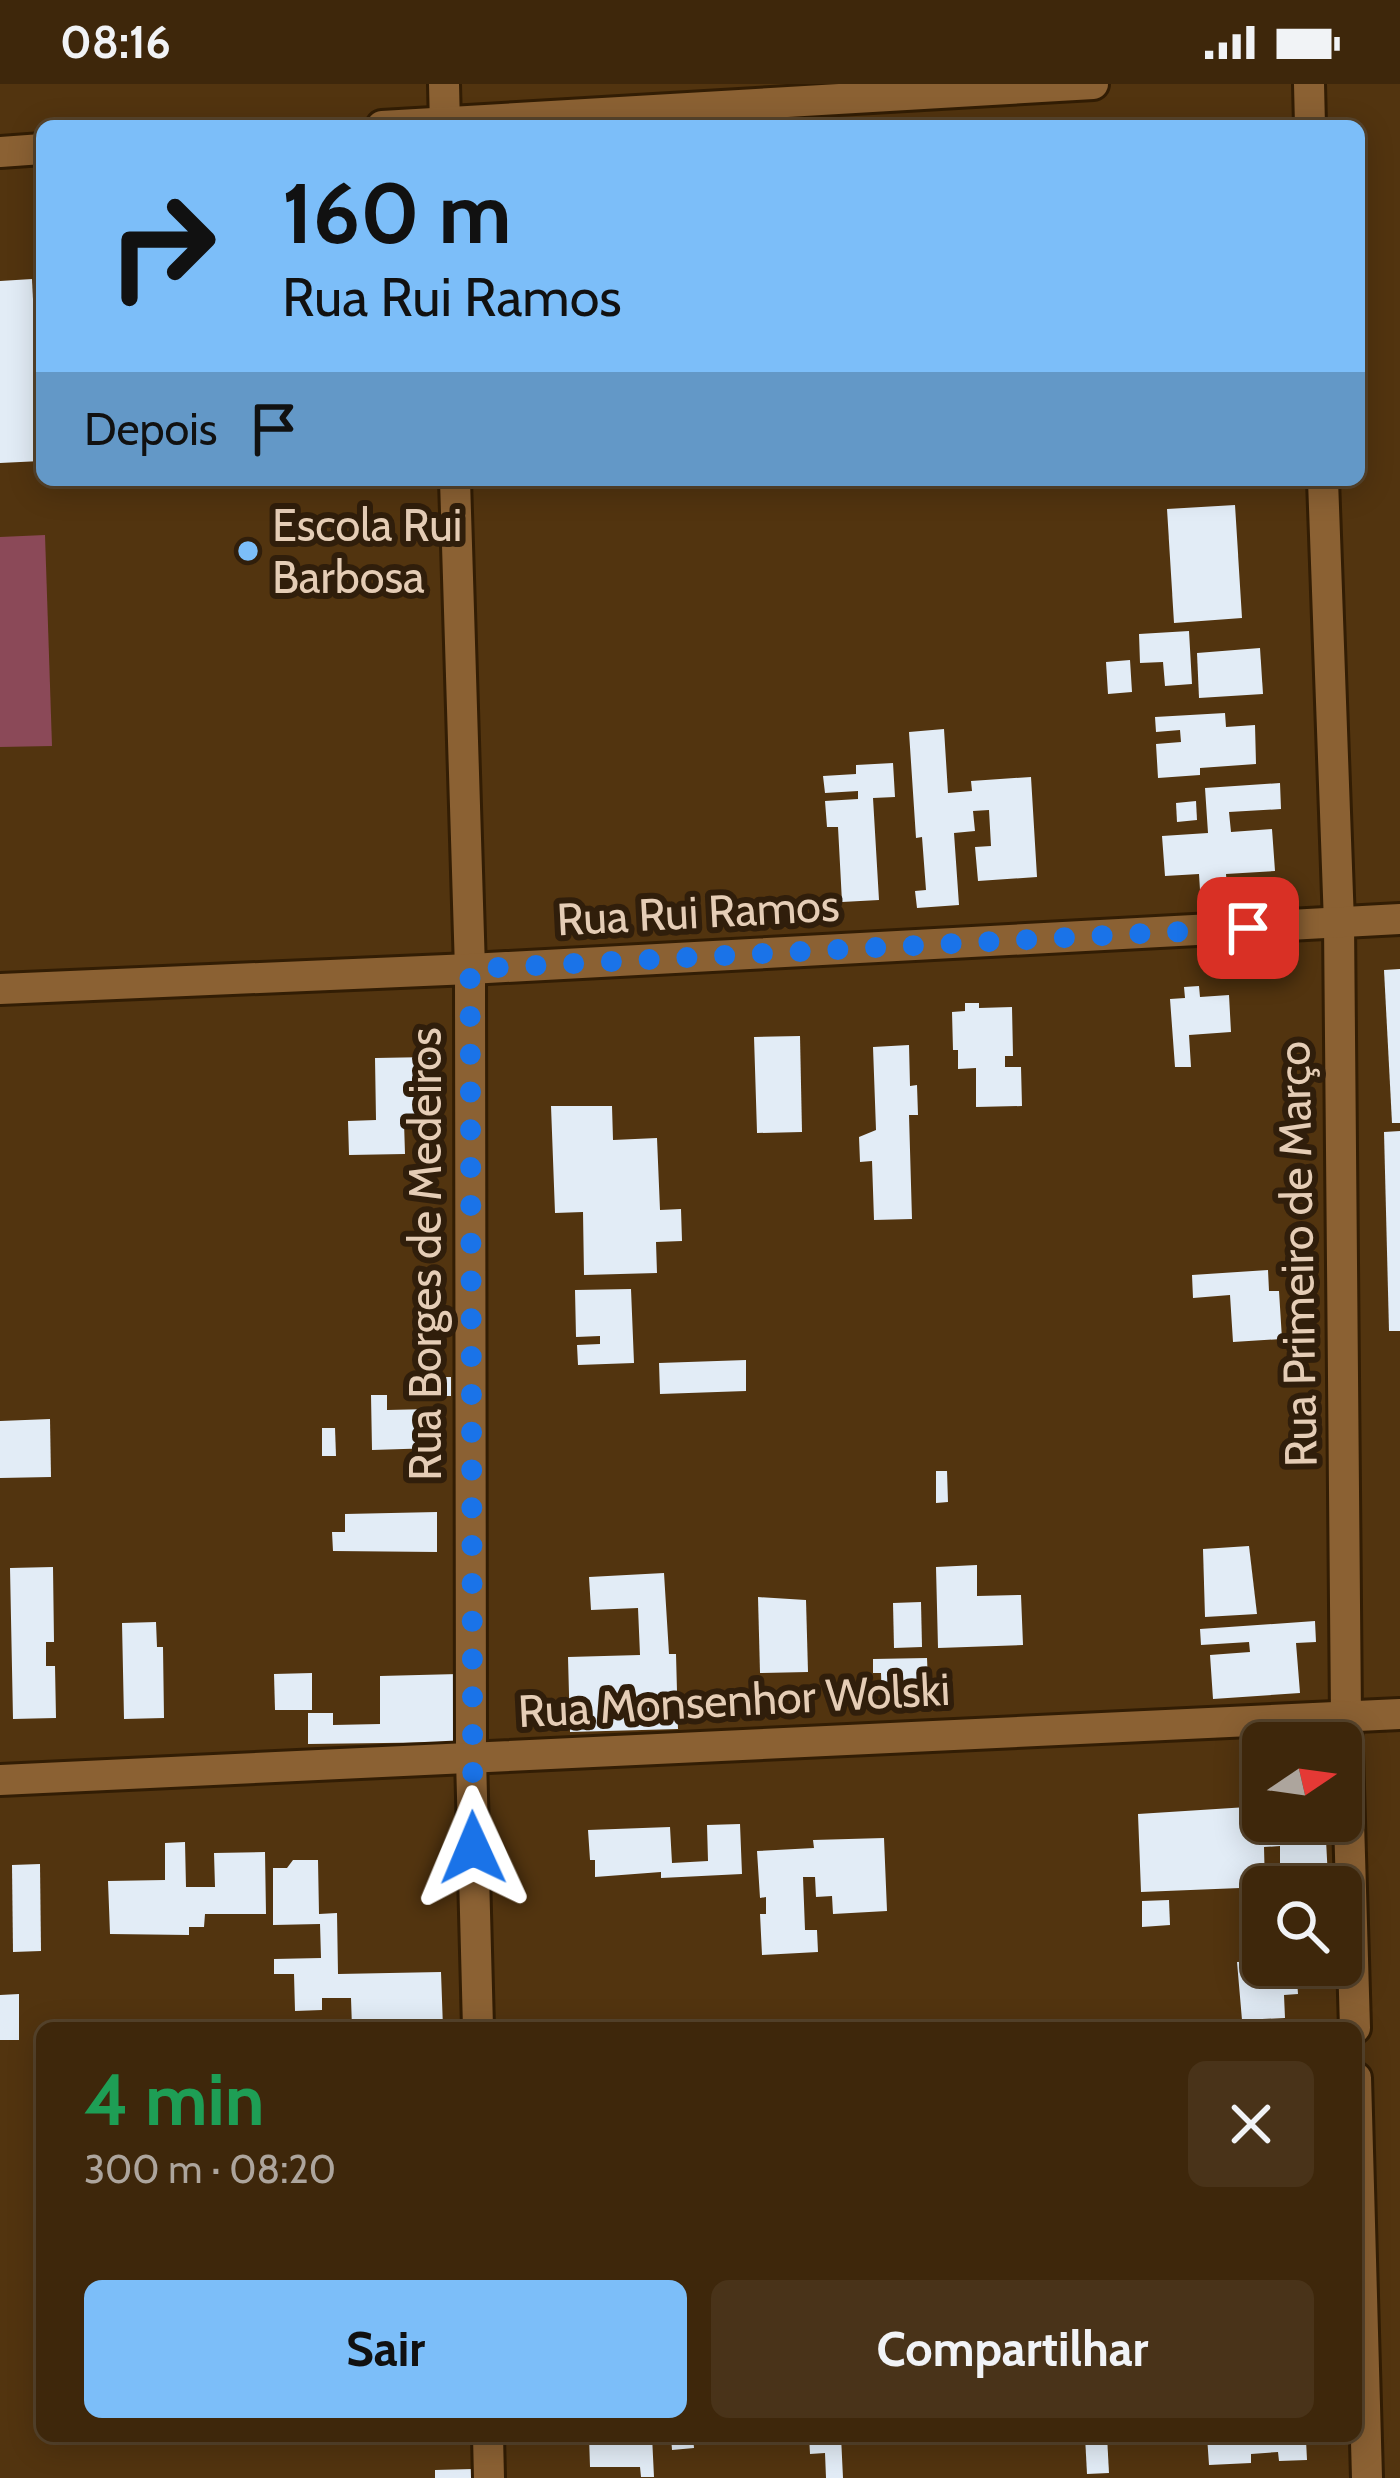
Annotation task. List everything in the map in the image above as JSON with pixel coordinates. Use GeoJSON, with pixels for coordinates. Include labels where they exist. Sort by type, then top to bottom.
{"type":"FeatureCollection","features":[{"type":"Feature","properties":{"kind":"street"},"geometry":{"type":"LineString","coordinates":[[444,84],[444,120]]}},
{"type":"Feature","properties":{"kind":"street"},"geometry":{"type":"LineString","coordinates":[[509,120],[1093,84]]}},
{"type":"Feature","properties":{"kind":"street"},"geometry":{"type":"LineString","coordinates":[[1309,84],[1310,120]]}},
{"type":"Feature","properties":{"kind":"street"},"geometry":{"type":"LineString","coordinates":[[0,152],[36,149]]}},
{"type":"Feature","properties":{"kind":"street","name":"Rua Borges de Medeiros"},"geometry":{"type":"LineString","coordinates":[[455,486],[470,969],[471,1758],[478,2022]]}},
{"type":"Feature","properties":{"kind":"street","name":"Rua Primeiro de Março"},"geometry":{"type":"LineString","coordinates":[[1323,486],[1339,922],[1346,1717],[1355,2022]]}},
{"type":"Feature","properties":{"kind":"street","name":"Rua Rui Ramos"},"geometry":{"type":"LineString","coordinates":[[0,989],[1400,919]]}},
{"type":"Feature","properties":{"kind":"street","name":"Rua Monsenhor Wolski"},"geometry":{"type":"LineString","coordinates":[[0,1780],[1400,1714]]}},
{"type":"Feature","properties":{"kind":"street"},"geometry":{"type":"LineString","coordinates":[[1362,2296],[1367,2478]]}},
{"type":"Feature","properties":{"kind":"street"},"geometry":{"type":"LineString","coordinates":[[488,2442],[489,2478]]}},
{"type":"Feature","properties":{"kind":"shaded area"},"geometry":{"type":"Polygon","coordinates":[[[45,535],[52,746],[0,747],[0,537],[45,535]]]}},
{"type":"Feature","properties":{"kind":"building"},"geometry":{"type":"Polygon","coordinates":[[[32,279],[36,461],[0,463],[0,281],[32,279]]]}},
{"type":"Feature","properties":{"kind":"building"},"geometry":{"type":"Polygon","coordinates":[[[1235,505],[1242,618],[1174,623],[1167,509],[1235,505]]]}},
{"type":"Feature","properties":{"kind":"building"},"geometry":{"type":"Polygon","coordinates":[[[1189,631],[1192,684],[1165,686],[1163,662],[1140,663],[1139,634],[1189,631]]]}},
{"type":"Feature","properties":{"kind":"building"},"geometry":{"type":"Polygon","coordinates":[[[1260,648],[1263,694],[1199,698],[1197,653],[1260,648]]]}},
{"type":"Feature","properties":{"kind":"building"},"geometry":{"type":"Polygon","coordinates":[[[1130,660],[1132,692],[1108,694],[1106,662],[1130,660]]]}},
{"type":"Feature","properties":{"kind":"building"},"geometry":{"type":"Polygon","coordinates":[[[1225,713],[1226,727],[1255,725],[1256,764],[1200,768],[1200,775],[1158,778],[1156,744],[1181,742],[1180,730],[1156,732],[1155,717],[1225,713]]]}},
{"type":"Feature","properties":{"kind":"building"},"geometry":{"type":"Polygon","coordinates":[[[944,729],[948,793],[972,791],[971,781],[1031,777],[1037,877],[978,881],[975,847],[991,846],[989,810],[973,811],[975,831],[954,833],[959,905],[917,908],[915,891],[926,890],[922,837],[916,838],[909,732],[944,729]]]}},
{"type":"Feature","properties":{"kind":"building"},"geometry":{"type":"Polygon","coordinates":[[[893,763],[895,797],[873,798],[879,900],[842,902],[838,827],[827,827],[825,801],[858,799],[858,791],[825,793],[823,776],[856,774],[856,765],[893,763]]]}},
{"type":"Feature","properties":{"kind":"building"},"geometry":{"type":"Polygon","coordinates":[[[1280,783],[1281,809],[1229,812],[1231,832],[1272,829],[1275,871],[1226,874],[1227,888],[1200,890],[1199,874],[1165,876],[1162,836],[1208,833],[1205,788],[1280,783]]]}},
{"type":"Feature","properties":{"kind":"building"},"geometry":{"type":"Polygon","coordinates":[[[1196,801],[1197,820],[1177,822],[1176,803],[1196,801]]]}},
{"type":"Feature","properties":{"kind":"building"},"geometry":{"type":"Polygon","coordinates":[[[1400,969],[1400,1123],[1392,1123],[1384,970],[1400,969]]]}},
{"type":"Feature","properties":{"kind":"building"},"geometry":{"type":"Polygon","coordinates":[[[1199,986],[1200,997],[1229,995],[1231,1032],[1189,1035],[1191,1067],[1175,1067],[1170,999],[1185,998],[1184,987],[1199,986]]]}},
{"type":"Feature","properties":{"kind":"building"},"geometry":{"type":"Polygon","coordinates":[[[965,1003],[979,1003],[979,1008],[1012,1007],[1013,1056],[1005,1056],[1005,1067],[1021,1067],[1022,1106],[976,1107],[976,1068],[958,1069],[958,1050],[953,1050],[952,1012],[965,1011],[965,1003]]]}},
{"type":"Feature","properties":{"kind":"building"},"geometry":{"type":"Polygon","coordinates":[[[800,1036],[802,1132],[757,1133],[754,1037],[800,1036]]]}},
{"type":"Feature","properties":{"kind":"building"},"geometry":{"type":"Polygon","coordinates":[[[909,1045],[910,1086],[917,1085],[918,1115],[909,1115],[912,1219],[874,1220],[872,1161],[860,1162],[859,1137],[876,1130],[873,1047],[909,1045]]]}},
{"type":"Feature","properties":{"kind":"building"},"geometry":{"type":"Polygon","coordinates":[[[431,1057],[433,1122],[404,1122],[405,1154],[349,1155],[348,1121],[376,1120],[375,1058],[431,1057]]]}},
{"type":"Feature","properties":{"kind":"building"},"geometry":{"type":"Polygon","coordinates":[[[551,1106],[612,1106],[613,1140],[657,1138],[660,1210],[681,1209],[682,1241],[656,1242],[657,1273],[584,1275],[583,1212],[555,1213],[551,1106]]]}},
{"type":"Feature","properties":{"kind":"building"},"geometry":{"type":"Polygon","coordinates":[[[1400,1131],[1400,1331],[1389,1331],[1384,1132],[1400,1131]]]}},
{"type":"Feature","properties":{"kind":"building"},"geometry":{"type":"Polygon","coordinates":[[[1268,1270],[1269,1291],[1279,1291],[1282,1339],[1233,1342],[1230,1295],[1193,1298],[1192,1275],[1268,1270]]]}},
{"type":"Feature","properties":{"kind":"building"},"geometry":{"type":"Polygon","coordinates":[[[631,1289],[634,1363],[578,1365],[577,1345],[600,1344],[600,1336],[576,1337],[575,1290],[631,1289]]]}},
{"type":"Feature","properties":{"kind":"building"},"geometry":{"type":"Polygon","coordinates":[[[746,1360],[746,1391],[660,1394],[659,1363],[746,1360]]]}},
{"type":"Feature","properties":{"kind":"building"},"geometry":{"type":"Polygon","coordinates":[[[414,1377],[451,1377],[451,1396],[415,1396],[414,1377]]]}},
{"type":"Feature","properties":{"kind":"building"},"geometry":{"type":"Polygon","coordinates":[[[371,1395],[387,1395],[387,1410],[430,1409],[435,1448],[372,1450],[371,1395]]]}},
{"type":"Feature","properties":{"kind":"building"},"geometry":{"type":"Polygon","coordinates":[[[50,1419],[51,1477],[0,1478],[0,1421],[50,1419]]]}},
{"type":"Feature","properties":{"kind":"building"},"geometry":{"type":"Polygon","coordinates":[[[322,1428],[335,1428],[336,1456],[322,1456],[322,1428]]]}},
{"type":"Feature","properties":{"kind":"building"},"geometry":{"type":"Polygon","coordinates":[[[936,1471],[947,1471],[948,1502],[936,1503],[936,1471]]]}},
{"type":"Feature","properties":{"kind":"building"},"geometry":{"type":"Polygon","coordinates":[[[437,1512],[437,1552],[333,1551],[332,1532],[345,1532],[345,1514],[437,1512]]]}},
{"type":"Feature","properties":{"kind":"building"},"geometry":{"type":"Polygon","coordinates":[[[1249,1546],[1257,1614],[1205,1617],[1203,1549],[1249,1546]]]}},
{"type":"Feature","properties":{"kind":"building"},"geometry":{"type":"Polygon","coordinates":[[[977,1565],[977,1596],[1021,1595],[1023,1645],[938,1648],[936,1567],[977,1565]]]}},
{"type":"Feature","properties":{"kind":"building"},"geometry":{"type":"Polygon","coordinates":[[[53,1567],[54,1642],[46,1642],[46,1666],[55,1666],[56,1718],[13,1719],[10,1568],[53,1567]]]}},
{"type":"Feature","properties":{"kind":"building"},"geometry":{"type":"Polygon","coordinates":[[[664,1573],[669,1654],[676,1654],[678,1729],[570,1732],[568,1657],[640,1655],[638,1608],[591,1610],[589,1577],[664,1573]]]}},
{"type":"Feature","properties":{"kind":"building"},"geometry":{"type":"Polygon","coordinates":[[[758,1597],[806,1600],[808,1672],[760,1673],[758,1597]]]}},
{"type":"Feature","properties":{"kind":"building"},"geometry":{"type":"Polygon","coordinates":[[[921,1602],[922,1647],[894,1648],[893,1603],[921,1602]]]}},
{"type":"Feature","properties":{"kind":"building"},"geometry":{"type":"Polygon","coordinates":[[[1315,1621],[1316,1642],[1296,1643],[1300,1693],[1213,1699],[1210,1655],[1250,1652],[1249,1642],[1201,1645],[1200,1629],[1315,1621]]]}},
{"type":"Feature","properties":{"kind":"building"},"geometry":{"type":"Polygon","coordinates":[[[156,1622],[157,1647],[163,1647],[164,1718],[124,1719],[122,1623],[156,1622]]]}},
{"type":"Feature","properties":{"kind":"building"},"geometry":{"type":"Polygon","coordinates":[[[927,1658],[929,1707],[882,1708],[881,1673],[873,1673],[873,1659],[927,1658]]]}},
{"type":"Feature","properties":{"kind":"building"},"geometry":{"type":"Polygon","coordinates":[[[312,1673],[312,1710],[275,1710],[274,1674],[312,1673]]]}},
{"type":"Feature","properties":{"kind":"building"},"geometry":{"type":"Polygon","coordinates":[[[458,1674],[459,1742],[308,1744],[308,1713],[333,1713],[333,1725],[380,1724],[380,1676],[458,1674]]]}},
{"type":"Feature","properties":{"kind":"building"},"geometry":{"type":"Polygon","coordinates":[[[1242,1807],[1242,1842],[1326,1842],[1327,1866],[1280,1866],[1280,1846],[1264,1847],[1264,1866],[1242,1866],[1242,1888],[1141,1892],[1138,1814],[1242,1807]]]}},
{"type":"Feature","properties":{"kind":"building"},"geometry":{"type":"Polygon","coordinates":[[[740,1824],[742,1874],[661,1878],[661,1872],[595,1877],[588,1830],[670,1827],[672,1863],[708,1861],[707,1825],[740,1824]]]}},
{"type":"Feature","properties":{"kind":"building"},"geometry":{"type":"Polygon","coordinates":[[[884,1838],[887,1911],[833,1914],[832,1896],[816,1897],[815,1877],[803,1877],[805,1930],[817,1930],[818,1952],[762,1955],[760,1914],[766,1914],[766,1897],[760,1898],[757,1851],[814,1848],[813,1840],[884,1838]]]}},
{"type":"Feature","properties":{"kind":"building"},"geometry":{"type":"Polygon","coordinates":[[[185,1842],[186,1887],[215,1887],[214,1853],[265,1852],[266,1914],[205,1914],[204,1927],[189,1927],[189,1935],[110,1934],[108,1881],[165,1880],[165,1843],[185,1842]]]}},
{"type":"Feature","properties":{"kind":"building"},"geometry":{"type":"Polygon","coordinates":[[[293,1860],[318,1860],[319,1914],[337,1913],[338,1974],[441,1972],[443,2022],[352,2022],[351,1998],[322,1998],[322,2010],[295,2011],[294,1974],[274,1974],[274,1959],[321,1958],[320,1924],[273,1925],[273,1868],[287,1868],[293,1860]]]}},
{"type":"Feature","properties":{"kind":"building"},"geometry":{"type":"Polygon","coordinates":[[[40,1864],[41,1951],[13,1952],[12,1865],[40,1864]]]}},
{"type":"Feature","properties":{"kind":"building"},"geometry":{"type":"Polygon","coordinates":[[[1169,1900],[1170,1925],[1142,1927],[1142,1901],[1169,1900]]]}},
{"type":"Feature","properties":{"kind":"building"},"geometry":{"type":"Polygon","coordinates":[[[1237,1962],[1242,1962],[1242,1986],[1297,1986],[1298,1994],[1284,1995],[1285,2018],[1242,2020],[1237,1962]]]}},
{"type":"Feature","properties":{"kind":"building"},"geometry":{"type":"Polygon","coordinates":[[[19,1994],[19,2040],[0,2040],[0,1995],[19,1994]]]}},
{"type":"Feature","properties":{"kind":"building"},"geometry":{"type":"Polygon","coordinates":[[[589,2442],[652,2442],[654,2477],[641,2477],[640,2467],[590,2467],[589,2442]]]}},
{"type":"Feature","properties":{"kind":"building"},"geometry":{"type":"Polygon","coordinates":[[[671,2442],[694,2442],[694,2448],[672,2450],[671,2442]]]}},
{"type":"Feature","properties":{"kind":"building"},"geometry":{"type":"Polygon","coordinates":[[[809,2442],[841,2442],[843,2478],[826,2478],[825,2453],[810,2454],[809,2442]]]}},
{"type":"Feature","properties":{"kind":"building"},"geometry":{"type":"Polygon","coordinates":[[[1085,2442],[1107,2442],[1109,2473],[1087,2474],[1085,2442]]]}},
{"type":"Feature","properties":{"kind":"building"},"geometry":{"type":"Polygon","coordinates":[[[1207,2442],[1306,2442],[1307,2460],[1279,2461],[1278,2452],[1251,2454],[1251,2463],[1209,2465],[1207,2442]]]}},
{"type":"Feature","properties":{"kind":"building"},"geometry":{"type":"Polygon","coordinates":[[[473,2469],[473,2478],[435,2478],[435,2470],[473,2469]]]}},
{"type":"Feature","properties":{"kind":"place","name":"Escola Rui Barbosa"},"geometry":{"type":"Point","coordinates":[248,551]}},
{"type":"Feature","properties":{"kind":"route"},"geometry":{"type":"LineString","coordinates":[[473,1848],[470,969],[1248,928]]}}]}
